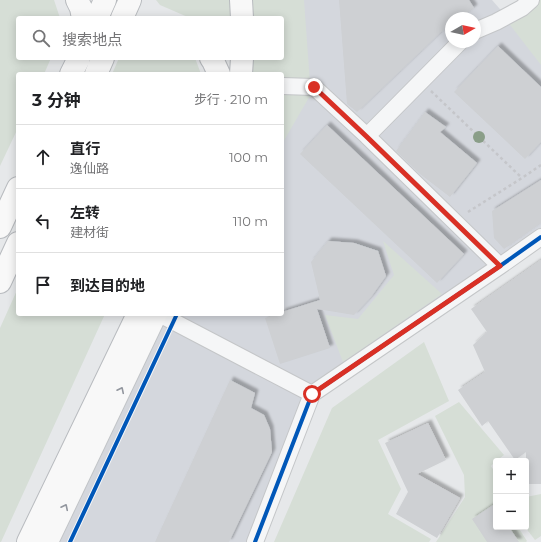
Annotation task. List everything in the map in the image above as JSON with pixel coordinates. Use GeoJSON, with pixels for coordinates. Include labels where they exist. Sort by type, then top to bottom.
{"type":"FeatureCollection","features":[{"type":"Feature","properties":{"kind":"highway"},"geometry":{"type":"LineString","coordinates":[[77,0],[83,16]]}},
{"type":"Feature","properties":{"kind":"highway"},"geometry":{"type":"LineString","coordinates":[[98,16],[105,0]]}},
{"type":"Feature","properties":{"kind":"highway"},"geometry":{"type":"LineString","coordinates":[[123,16],[130,0]]}},
{"type":"Feature","properties":{"kind":"highway"},"geometry":{"type":"LineString","coordinates":[[241,0],[242,16]]}},
{"type":"Feature","properties":{"kind":"highway"},"geometry":{"type":"LineString","coordinates":[[212,60],[218,72]]}},
{"type":"Feature","properties":{"kind":"highway"},"geometry":{"type":"LineString","coordinates":[[241,72],[242,60]]}},
{"type":"Feature","properties":{"kind":"highway"},"geometry":{"type":"LineString","coordinates":[[0,227],[16,192]]}},
{"type":"Feature","properties":{"kind":"highway"},"geometry":{"type":"LineString","coordinates":[[0,282],[16,246]]}},
{"type":"Feature","properties":{"kind":"highway"},"geometry":{"type":"LineString","coordinates":[[15,542],[123,316]]}},
{"type":"Feature","properties":{"kind":"highway"},"geometry":{"type":"LineString","coordinates":[[28,542],[137,316]]}},
{"type":"Feature","properties":{"kind":"main road"},"geometry":{"type":"LineString","coordinates":[[245,60],[246,72]]}},
{"type":"Feature","properties":{"kind":"main road"},"geometry":{"type":"LineString","coordinates":[[48,542],[157,316]]}},
{"type":"Feature","properties":{"kind":"street"},"geometry":{"type":"LineString","coordinates":[[481,28],[522,8],[531,0]]}},
{"type":"Feature","properties":{"kind":"street"},"geometry":{"type":"LineString","coordinates":[[366,136],[454,48]]}},
{"type":"Feature","properties":{"kind":"street"},"geometry":{"type":"LineString","coordinates":[[284,86],[314,87],[500,266]]}},
{"type":"Feature","properties":{"kind":"street"},"geometry":{"type":"LineString","coordinates":[[255,542],[312,394],[541,237]]}},
{"type":"Feature","properties":{"kind":"street"},"geometry":{"type":"LineString","coordinates":[[162,316],[312,394]]}},
{"type":"Feature","properties":{"kind":"path"},"geometry":{"type":"LineString","coordinates":[[421,82],[522,178]]}},
{"type":"Feature","properties":{"kind":"path"},"geometry":{"type":"LineString","coordinates":[[454,221],[541,165]]}},
{"type":"Feature","properties":{"kind":"shaded area"},"geometry":{"type":"Polygon","coordinates":[[[0,0],[54,0],[59,16],[16,16],[16,60],[50,60],[45,72],[16,72],[16,132],[0,166],[0,0]]]}},
{"type":"Feature","properties":{"kind":"shaded area"},"geometry":{"type":"Polygon","coordinates":[[[156,0],[236,0],[238,16],[185,16],[160,5],[156,0]]]}},
{"type":"Feature","properties":{"kind":"shaded area"},"geometry":{"type":"Polygon","coordinates":[[[241,0],[492,0],[506,16],[541,63],[541,236],[312,394],[255,542],[48,542],[158,316],[284,316],[284,72],[282,72],[282,60],[284,60],[284,16],[277,16],[241,0]]]}},
{"type":"Feature","properties":{"kind":"shaded area"},"geometry":{"type":"Polygon","coordinates":[[[246,0],[304,0],[310,83],[284,82],[284,72],[251,72],[250,60],[284,60],[284,16],[247,16],[246,0]]]}},
{"type":"Feature","properties":{"kind":"shaded area"},"geometry":{"type":"Polygon","coordinates":[[[541,0],[541,65],[507,21],[525,12],[541,0]]]}},
{"type":"Feature","properties":{"kind":"shaded area"},"geometry":{"type":"Polygon","coordinates":[[[118,60],[196,60],[200,72],[113,72],[118,60]]]}},
{"type":"Feature","properties":{"kind":"shaded area"},"geometry":{"type":"Polygon","coordinates":[[[284,92],[311,94],[284,141],[284,92]]]}},
{"type":"Feature","properties":{"kind":"shaded area"},"geometry":{"type":"Polygon","coordinates":[[[383,241],[442,294],[343,362],[325,315],[358,319],[394,275],[383,241]]]}},
{"type":"Feature","properties":{"kind":"shaded area"},"geometry":{"type":"Polygon","coordinates":[[[16,292],[16,316],[104,316],[1,542],[0,542],[0,328],[16,292]]]}},
{"type":"Feature","properties":{"kind":"shaded area"},"geometry":{"type":"Polygon","coordinates":[[[424,342],[449,401],[378,440],[401,489],[388,514],[431,539],[429,542],[274,542],[332,408],[424,342]]]}},
{"type":"Feature","properties":{"kind":"shaded area"},"geometry":{"type":"Polygon","coordinates":[[[459,402],[504,455],[500,458],[493,458],[493,464],[491,466],[493,469],[493,530],[520,530],[527,541],[526,542],[436,542],[465,497],[464,475],[435,416],[459,402]]]}},
{"type":"Feature","properties":{"kind":"shaded area"},"geometry":{"type":"Polygon","coordinates":[[[541,494],[541,536],[535,540],[527,530],[529,530],[529,496],[541,494]]]}},
{"type":"Feature","properties":{"kind":"building"},"geometry":{"type":"Polygon","coordinates":[[[339,0],[469,0],[474,8],[468,12],[445,12],[445,29],[357,112],[347,104],[339,0]]]}},
{"type":"Feature","properties":{"kind":"building"},"geometry":{"type":"Polygon","coordinates":[[[498,46],[541,87],[541,142],[525,159],[454,92],[498,46]]]}},
{"type":"Feature","properties":{"kind":"building"},"geometry":{"type":"Polygon","coordinates":[[[425,112],[446,127],[440,132],[477,163],[450,197],[420,174],[396,151],[425,112]]]}},
{"type":"Feature","properties":{"kind":"building"},"geometry":{"type":"Polygon","coordinates":[[[327,125],[464,254],[437,283],[300,154],[327,125]]]}},
{"type":"Feature","properties":{"kind":"building"},"geometry":{"type":"Polygon","coordinates":[[[541,180],[541,223],[504,249],[494,238],[492,211],[541,180]]]}},
{"type":"Feature","properties":{"kind":"building"},"geometry":{"type":"Polygon","coordinates":[[[328,241],[354,243],[378,251],[386,276],[371,297],[354,315],[317,309],[330,348],[280,364],[265,318],[270,316],[284,316],[284,311],[320,300],[311,262],[328,241]]]}},
{"type":"Feature","properties":{"kind":"building"},"geometry":{"type":"Polygon","coordinates":[[[541,260],[541,484],[529,484],[529,458],[526,458],[526,452],[518,458],[514,458],[488,421],[482,426],[458,390],[485,372],[473,345],[487,332],[471,309],[541,260]]]}},
{"type":"Feature","properties":{"kind":"building"},"geometry":{"type":"Polygon","coordinates":[[[230,380],[255,393],[251,408],[264,415],[270,429],[272,452],[229,542],[155,542],[230,380]]]}},
{"type":"Feature","properties":{"kind":"building"},"geometry":{"type":"Polygon","coordinates":[[[428,423],[446,460],[417,474],[460,498],[437,538],[396,514],[408,492],[385,443],[428,423]]]}},
{"type":"Feature","properties":{"kind":"building"},"geometry":{"type":"Polygon","coordinates":[[[493,505],[493,530],[511,530],[519,542],[487,542],[472,519],[493,505]]]}},
{"type":"Feature","properties":{"kind":"cycle path"},"geometry":{"type":"LineString","coordinates":[[255,542],[312,394],[541,237]]}},
{"type":"Feature","properties":{"kind":"cycle path"},"geometry":{"type":"LineString","coordinates":[[70,542],[176,316]]}},
{"type":"Feature","properties":{"kind":"route"},"geometry":{"type":"LineString","coordinates":[[312,394],[500,266],[314,87]]}}]}
